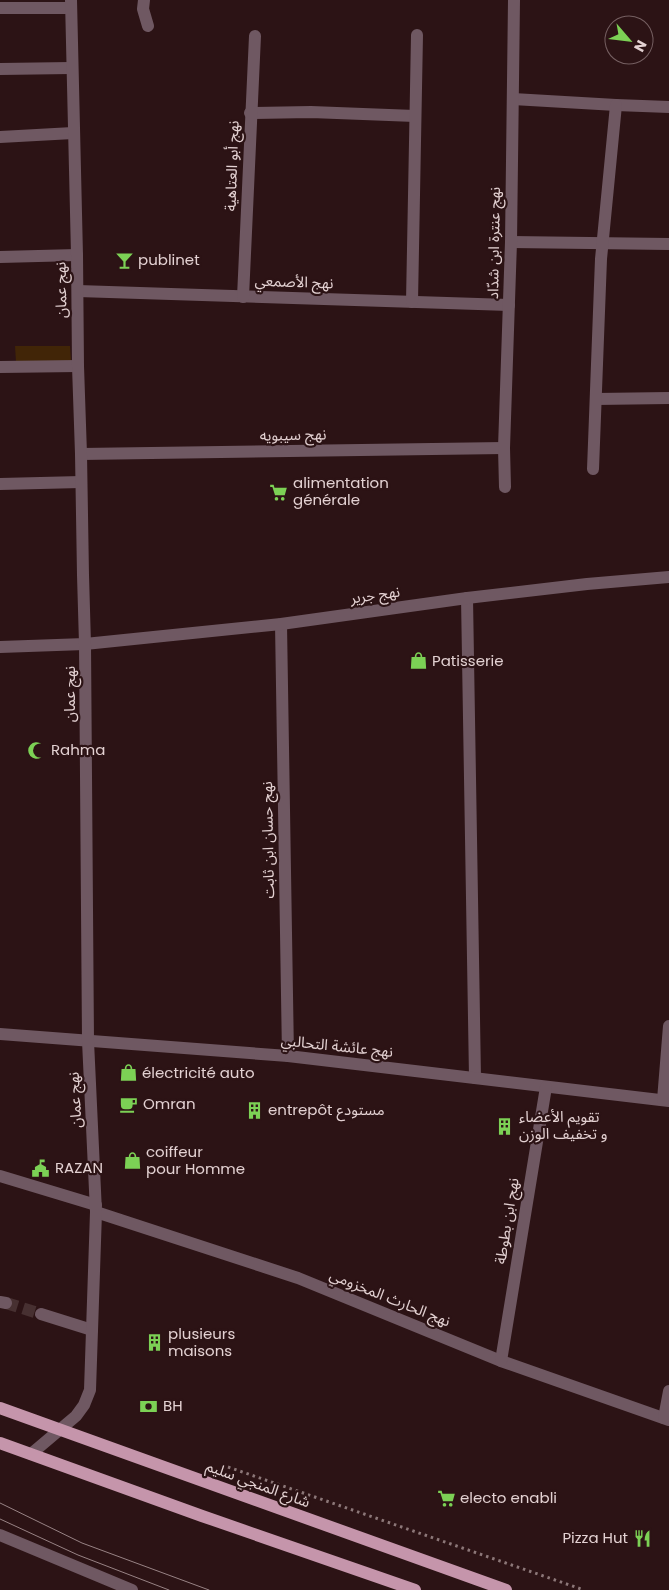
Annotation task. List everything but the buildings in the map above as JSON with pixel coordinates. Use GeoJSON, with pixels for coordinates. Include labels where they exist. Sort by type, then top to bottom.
{"type":"FeatureCollection","features":[{"type":"Feature","properties":{"kind":"main road","name":"شارع المنجي سليم"},"geometry":{"type":"LineString","coordinates":[[0,1408],[506,1590]]}},
{"type":"Feature","properties":{"kind":"main road"},"geometry":{"type":"LineString","coordinates":[[0,1443],[415,1590]]}},
{"type":"Feature","properties":{"kind":"street"},"geometry":{"type":"LineString","coordinates":[[144,0],[143,9],[148,26]]}},
{"type":"Feature","properties":{"kind":"street","name":"نهج عنترة ابن شدّاد"},"geometry":{"type":"LineString","coordinates":[[505,487],[504,448],[511,242],[514,0]]}},
{"type":"Feature","properties":{"kind":"street"},"geometry":{"type":"LineString","coordinates":[[0,8],[70,4]]}},
{"type":"Feature","properties":{"kind":"street","name":"نهج عمان"},"geometry":{"type":"LineString","coordinates":[[31,1454],[76,1416],[84,1405],[90,1390],[96,1208],[88,1041],[86,644],[78,366],[78,255],[70,4]]}},
{"type":"Feature","properties":{"kind":"street"},"geometry":{"type":"LineString","coordinates":[[412,302],[418,35]]}},
{"type":"Feature","properties":{"kind":"street","name":"نهج أبو العتاهية"},"geometry":{"type":"LineString","coordinates":[[243,297],[255,36]]}},
{"type":"Feature","properties":{"kind":"street"},"geometry":{"type":"LineString","coordinates":[[0,69],[71,68]]}},
{"type":"Feature","properties":{"kind":"street"},"geometry":{"type":"LineString","coordinates":[[513,98],[669,107]]}},
{"type":"Feature","properties":{"kind":"street"},"geometry":{"type":"LineString","coordinates":[[593,469],[601,260],[616,105]]}},
{"type":"Feature","properties":{"kind":"street"},"geometry":{"type":"LineString","coordinates":[[250,113],[311,112],[415,116]]}},
{"type":"Feature","properties":{"kind":"street"},"geometry":{"type":"LineString","coordinates":[[0,137],[73,133]]}},
{"type":"Feature","properties":{"kind":"street"},"geometry":{"type":"LineString","coordinates":[[511,242],[669,244]]}},
{"type":"Feature","properties":{"kind":"street"},"geometry":{"type":"LineString","coordinates":[[0,257],[78,255]]}},
{"type":"Feature","properties":{"kind":"street","name":"نهج الأصمعي"},"geometry":{"type":"LineString","coordinates":[[78,292],[509,305]]}},
{"type":"Feature","properties":{"kind":"street"},"geometry":{"type":"LineString","coordinates":[[0,367],[78,366]]}},
{"type":"Feature","properties":{"kind":"street"},"geometry":{"type":"LineString","coordinates":[[596,399],[669,398]]}},
{"type":"Feature","properties":{"kind":"street","name":"نهج سيبويه"},"geometry":{"type":"LineString","coordinates":[[82,454],[504,448]]}},
{"type":"Feature","properties":{"kind":"street"},"geometry":{"type":"LineString","coordinates":[[0,484],[81,482]]}},
{"type":"Feature","properties":{"kind":"street","name":"نهج جرير"},"geometry":{"type":"LineString","coordinates":[[0,647],[86,644],[281,624],[467,598],[669,577]]}},
{"type":"Feature","properties":{"kind":"street"},"geometry":{"type":"LineString","coordinates":[[467,598],[475,1078]]}},
{"type":"Feature","properties":{"kind":"street","name":"نهج حسان ابن ثابت"},"geometry":{"type":"LineString","coordinates":[[281,624],[288,1056]]}},
{"type":"Feature","properties":{"kind":"street"},"geometry":{"type":"LineString","coordinates":[[666,1101],[669,1026]]}},
{"type":"Feature","properties":{"kind":"street","name":"نهج عائشة التحالبي"},"geometry":{"type":"LineString","coordinates":[[0,1034],[288,1056],[666,1101]]}},
{"type":"Feature","properties":{"kind":"street","name":"نهج ابن بطوطة"},"geometry":{"type":"LineString","coordinates":[[501,1361],[546,1087]]}},
{"type":"Feature","properties":{"kind":"street","name":"نهج الحارث المخزومي"},"geometry":{"type":"LineString","coordinates":[[0,1176],[298,1278],[501,1361],[667,1419]]}},
{"type":"Feature","properties":{"kind":"street"},"geometry":{"type":"LineString","coordinates":[[41,1314],[92,1330]]}},
{"type":"Feature","properties":{"kind":"street"},"geometry":{"type":"LineString","coordinates":[[667,1419],[669,1391]]}},
{"type":"Feature","properties":{"kind":"street"},"geometry":{"type":"LineString","coordinates":[[0,1535],[132,1590]]}},
{"type":"Feature","properties":{"kind":"path"},"geometry":{"type":"LineString","coordinates":[[227,1467],[584,1590]]}},
{"type":"Feature","properties":{"kind":"shaded area"},"geometry":{"type":"Polygon","coordinates":[[[15,346],[70,346],[71,361],[16,362],[15,346]]]}},
{"type":"Feature","properties":{"kind":"tunnel"},"geometry":{"type":"LineString","coordinates":[[6,1303],[41,1314]]}},
{"type":"Feature","properties":{"kind":"tram line"},"geometry":{"type":"LineString","coordinates":[[0,1503],[82,1543],[209,1590]]}},
{"type":"Feature","properties":{"kind":"tram line"},"geometry":{"type":"LineString","coordinates":[[0,1519],[78,1555],[169,1590]]}},
{"type":"Feature","properties":{"kind":"place","name":"publinet"},"geometry":{"type":"Point","coordinates":[124,260]}},
{"type":"Feature","properties":{"kind":"place","name":"alimentation générale"},"geometry":{"type":"Point","coordinates":[279,492]}},
{"type":"Feature","properties":{"kind":"place","name":"Patisserie"},"geometry":{"type":"Point","coordinates":[418,661]}},
{"type":"Feature","properties":{"kind":"place","name":"Rahma"},"geometry":{"type":"Point","coordinates":[37,750]}},
{"type":"Feature","properties":{"kind":"place","name":"électricité auto"},"geometry":{"type":"Point","coordinates":[128,1073]}},
{"type":"Feature","properties":{"kind":"place","name":"Omran"},"geometry":{"type":"Point","coordinates":[129,1104]}},
{"type":"Feature","properties":{"kind":"place","name":"entrepôt مستودع"},"geometry":{"type":"Point","coordinates":[254,1110]}},
{"type":"Feature","properties":{"kind":"place","name":"تقويم الأعضاء و تخفيف الوزن"},"geometry":{"type":"Point","coordinates":[505,1126]}},
{"type":"Feature","properties":{"kind":"place","name":"coiffeur pour Homme"},"geometry":{"type":"Point","coordinates":[132,1161]}},
{"type":"Feature","properties":{"kind":"place","name":"RAZAN"},"geometry":{"type":"Point","coordinates":[41,1168]}},
{"type":"Feature","properties":{"kind":"place","name":"plusieurs maisons"},"geometry":{"type":"Point","coordinates":[154,1343]}},
{"type":"Feature","properties":{"kind":"place","name":"BH"},"geometry":{"type":"Point","coordinates":[149,1406]}},
{"type":"Feature","properties":{"kind":"place","name":"electo enabli"},"geometry":{"type":"Point","coordinates":[446,1498]}},
{"type":"Feature","properties":{"kind":"place","name":"Pizza Hut"},"geometry":{"type":"Point","coordinates":[642,1538]}}]}
